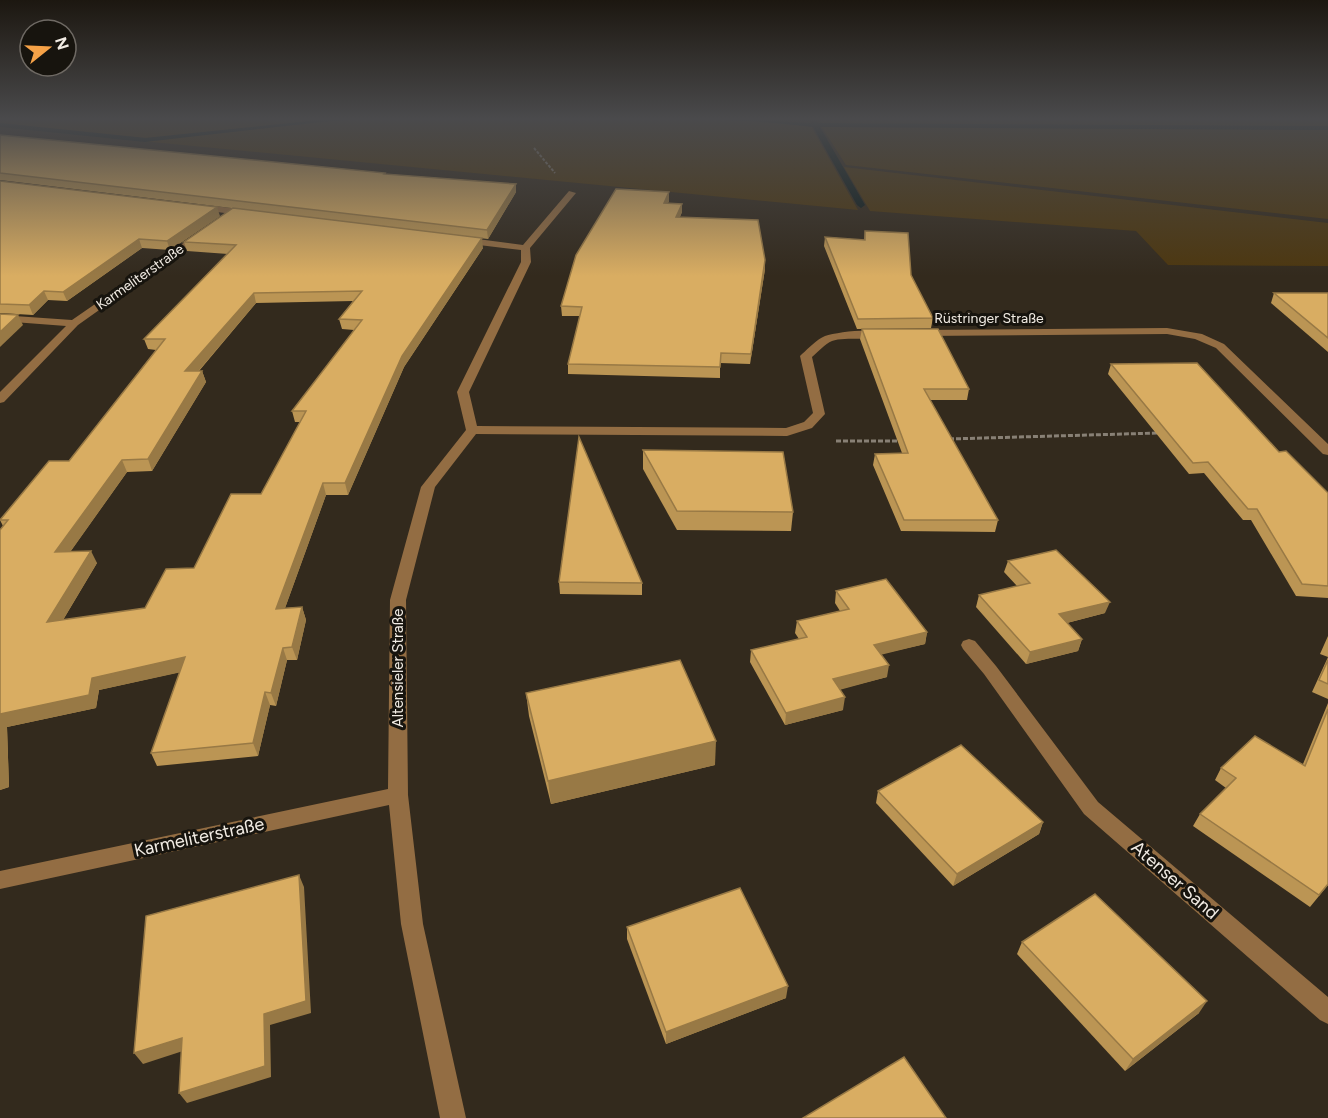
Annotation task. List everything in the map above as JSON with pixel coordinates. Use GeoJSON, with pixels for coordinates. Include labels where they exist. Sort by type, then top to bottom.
{"type":"FeatureCollection","features":[{"type":"Feature","properties":{"kind":"street"},"geometry":{"type":"LineString","coordinates":[[572,193],[525,248],[526,262],[463,392],[472,430],[787,432],[808,425]]}},
{"type":"Feature","properties":{"kind":"street"},"geometry":{"type":"LineString","coordinates":[[189,206],[259,214]]}},
{"type":"Feature","properties":{"kind":"street","name":"Karmeliterstraße"},"geometry":{"type":"LineString","coordinates":[[0,399],[74,323],[236,211]]}},
{"type":"Feature","properties":{"kind":"street"},"geometry":{"type":"LineString","coordinates":[[455,239],[525,248]]}},
{"type":"Feature","properties":{"kind":"street"},"geometry":{"type":"LineString","coordinates":[[0,318],[74,323]]}},
{"type":"Feature","properties":{"kind":"street","name":"Rüstringer Straße"},"geometry":{"type":"LineString","coordinates":[[808,425],[819,414],[806,356],[827,339],[856,334],[1167,331],[1197,336],[1220,346],[1328,451]]}},
{"type":"Feature","properties":{"kind":"street","name":"Altensieler Straße"},"geometry":{"type":"LineString","coordinates":[[453,1118],[412,924],[398,795],[399,600],[428,487],[472,430]]}},
{"type":"Feature","properties":{"kind":"street","name":"Atenser Sand"},"geometry":{"type":"LineString","coordinates":[[969,645],[1091,808],[1328,1012]]}},
{"type":"Feature","properties":{"kind":"street","name":"Karmeliterstraße"},"geometry":{"type":"LineString","coordinates":[[0,880],[398,795]]}},
{"type":"Feature","properties":{"kind":"path"},"geometry":{"type":"LineString","coordinates":[[808,425],[839,443],[911,440]]}},
{"type":"Feature","properties":{"kind":"path"},"geometry":{"type":"LineString","coordinates":[[946,439],[1162,432]]}},
{"type":"Feature","properties":{"kind":"shaded area"},"geometry":{"type":"Polygon","coordinates":[[[465,172],[837,172],[858,210],[465,172]]]}},
{"type":"Feature","properties":{"kind":"shaded area"},"geometry":{"type":"Polygon","coordinates":[[[847,172],[889,172],[1328,223],[1328,266],[1168,265],[1136,231],[870,211],[847,172]]]}},
{"type":"Feature","properties":{"kind":"shaded area"},"geometry":{"type":"Polygon","coordinates":[[[910,172],[1328,172],[1328,219],[910,172]]]}},
{"type":"Feature","properties":{"kind":"building"},"geometry":{"type":"Polygon","coordinates":[[[377,172],[516,184],[487,230],[0,173],[377,172]]]}},
{"type":"Feature","properties":{"kind":"building"},"geometry":{"type":"Polygon","coordinates":[[[0,181],[217,207],[167,241],[139,239],[63,292],[44,291],[29,305],[0,304],[0,181]]]}},
{"type":"Feature","properties":{"kind":"building"},"geometry":{"type":"Polygon","coordinates":[[[616,189],[669,192],[664,203],[682,204],[676,217],[758,220],[765,260],[751,354],[721,353],[720,367],[568,364],[582,307],[561,306],[576,255],[616,189]]]}},
{"type":"Feature","properties":{"kind":"building"},"geometry":{"type":"Polygon","coordinates":[[[233,208],[482,238],[402,356],[345,483],[323,483],[276,609],[302,607],[292,647],[283,648],[271,693],[265,692],[253,743],[151,753],[185,657],[92,678],[89,695],[0,714],[0,530],[8,520],[0,520],[49,461],[69,461],[165,339],[144,339],[236,245],[184,242],[233,208]],[[362,291],[254,293],[185,371],[202,371],[148,459],[122,460],[55,552],[91,551],[47,622],[145,608],[166,569],[194,568],[231,494],[261,494],[306,411],[292,411],[362,320],[339,319],[362,291]]]}},
{"type":"Feature","properties":{"kind":"building"},"geometry":{"type":"Polygon","coordinates":[[[865,231],[908,233],[911,275],[933,318],[858,319],[825,237],[865,240],[865,231]]]}},
{"type":"Feature","properties":{"kind":"building"},"geometry":{"type":"Polygon","coordinates":[[[1274,293],[1328,293],[1328,338],[1274,293]]]}},
{"type":"Feature","properties":{"kind":"building"},"geometry":{"type":"Polygon","coordinates":[[[0,314],[18,315],[0,332],[0,314]]]}},
{"type":"Feature","properties":{"kind":"building"},"geometry":{"type":"Polygon","coordinates":[[[862,329],[938,329],[969,389],[924,389],[998,520],[904,520],[875,454],[908,453],[862,329]]]}},
{"type":"Feature","properties":{"kind":"building"},"geometry":{"type":"Polygon","coordinates":[[[1197,363],[1279,452],[1286,451],[1328,493],[1328,586],[1302,584],[1257,509],[1248,509],[1208,462],[1193,463],[1111,364],[1197,363]]]}},
{"type":"Feature","properties":{"kind":"building"},"geometry":{"type":"Polygon","coordinates":[[[579,437],[642,583],[559,582],[579,437]]]}},
{"type":"Feature","properties":{"kind":"building"},"geometry":{"type":"Polygon","coordinates":[[[643,450],[783,452],[793,512],[677,511],[643,450]]]}},
{"type":"Feature","properties":{"kind":"building"},"geometry":{"type":"Polygon","coordinates":[[[1056,550],[1110,602],[1059,614],[1082,639],[1030,652],[979,595],[1030,583],[1008,561],[1056,550]]]}},
{"type":"Feature","properties":{"kind":"building"},"geometry":{"type":"Polygon","coordinates":[[[886,579],[927,632],[874,645],[889,665],[833,679],[845,697],[786,713],[751,650],[807,637],[797,621],[849,609],[836,591],[886,579]]]}},
{"type":"Feature","properties":{"kind":"building"},"geometry":{"type":"Polygon","coordinates":[[[680,660],[716,741],[548,781],[526,693],[680,660]]]}},
{"type":"Feature","properties":{"kind":"building"},"geometry":{"type":"Polygon","coordinates":[[[1328,660],[1328,684],[1319,680],[1328,660]]]}},
{"type":"Feature","properties":{"kind":"building"},"geometry":{"type":"Polygon","coordinates":[[[1328,709],[1328,884],[1319,895],[1200,814],[1236,778],[1221,768],[1255,736],[1305,766],[1328,709]]]}},
{"type":"Feature","properties":{"kind":"building"},"geometry":{"type":"Polygon","coordinates":[[[961,745],[1043,822],[957,874],[878,791],[961,745]]]}},
{"type":"Feature","properties":{"kind":"building"},"geometry":{"type":"Polygon","coordinates":[[[299,875],[306,1001],[264,1014],[265,1066],[179,1093],[182,1038],[134,1053],[146,916],[299,875]]]}},
{"type":"Feature","properties":{"kind":"building"},"geometry":{"type":"Polygon","coordinates":[[[740,888],[788,986],[666,1032],[627,927],[740,888]]]}},
{"type":"Feature","properties":{"kind":"building"},"geometry":{"type":"Polygon","coordinates":[[[1095,894],[1207,1001],[1133,1059],[1022,942],[1095,894]]]}},
{"type":"Feature","properties":{"kind":"building"},"geometry":{"type":"Polygon","coordinates":[[[904,1057],[946,1118],[803,1118],[904,1057]]]}},
{"type":"Feature","properties":{"kind":"waterway"},"geometry":{"type":"LineString","coordinates":[[842,172],[861,205]]}}]}
